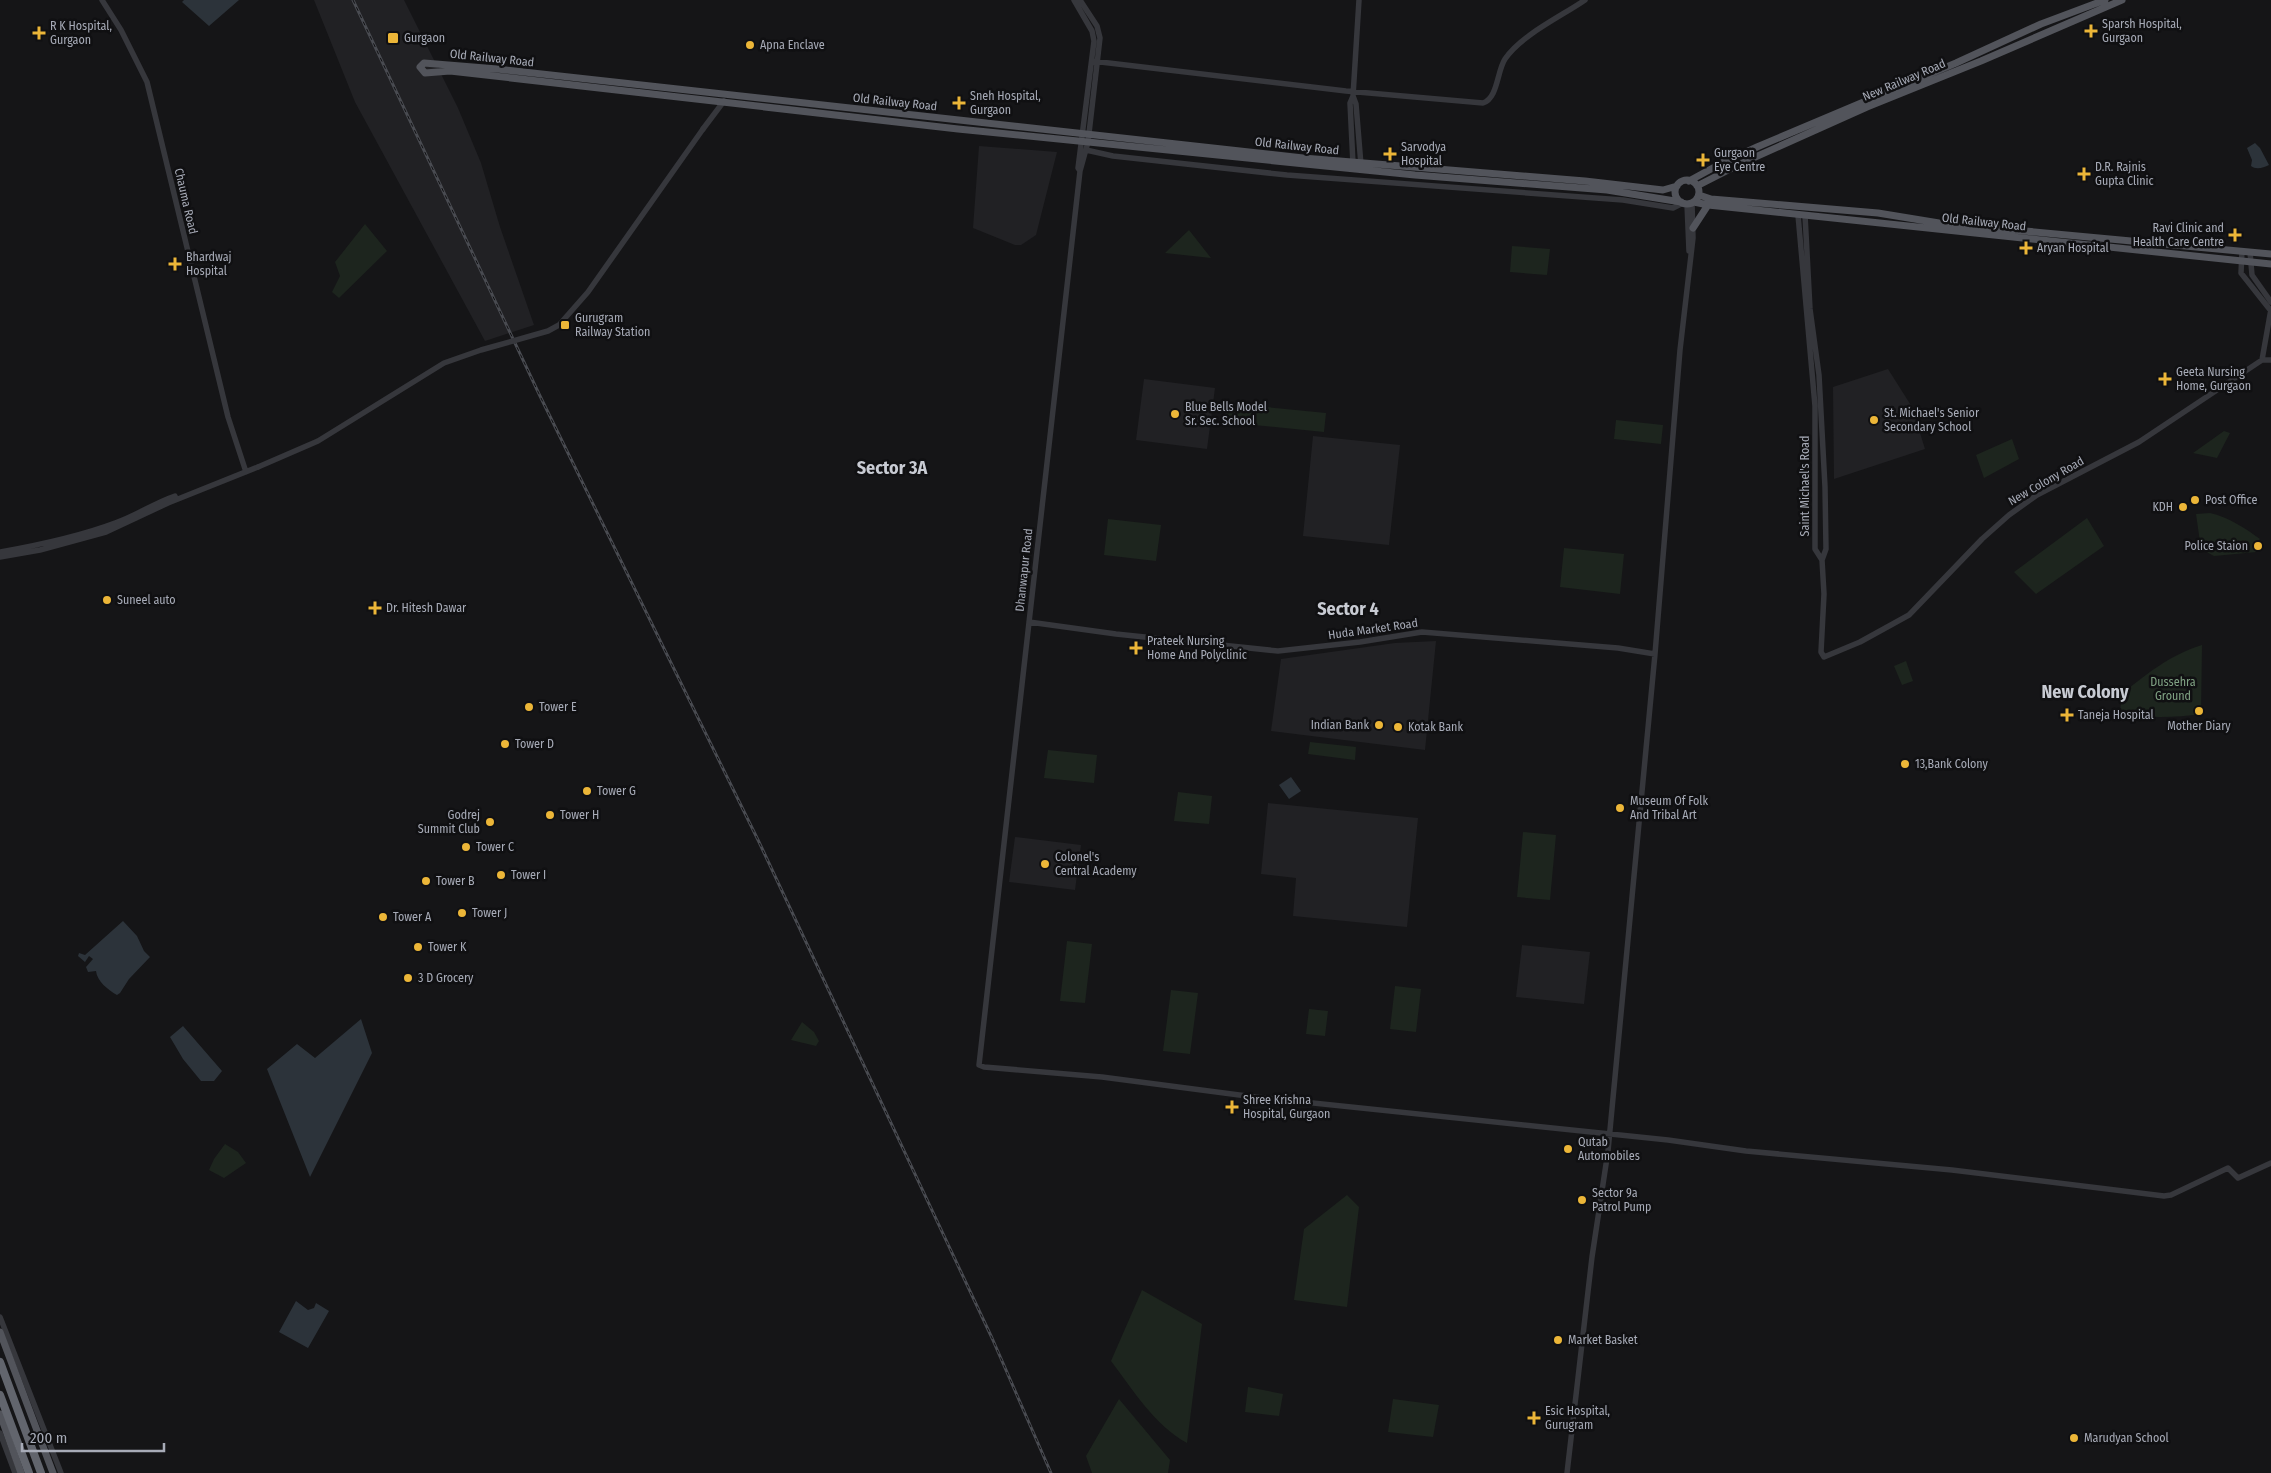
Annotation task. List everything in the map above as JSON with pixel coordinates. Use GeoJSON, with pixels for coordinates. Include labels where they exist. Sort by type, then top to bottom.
{"type":"FeatureCollection","features":[{"type":"Feature","properties":{"kind":"highway"},"geometry":{"type":"LineString","coordinates":[[0,1362],[41,1473]]}},
{"type":"Feature","properties":{"kind":"highway"},"geometry":{"type":"LineString","coordinates":[[0,1395],[29,1473]]}},
{"type":"Feature","properties":{"kind":"main road","name":"New Railway Road"},"geometry":{"type":"LineString","coordinates":[[1697,186],[1810,130],[2041,24],[2105,0]]}},
{"type":"Feature","properties":{"kind":"main road","name":"New Railway Road"},"geometry":{"type":"LineString","coordinates":[[1689,181],[1722,163],[1810,130],[2122,0]]}},
{"type":"Feature","properties":{"kind":"main road","name":"Old Railway Road"},"geometry":{"type":"LineString","coordinates":[[1678,186],[1663,190],[1649,189],[1585,181],[1357,166],[1085,142],[450,71],[425,72],[420,67],[424,63],[465,66],[1053,131],[1086,133],[1357,166],[1427,176],[1607,190],[1687,203],[2271,264]]}},
{"type":"Feature","properties":{"kind":"main road"},"geometry":{"type":"LineString","coordinates":[[1684,181],[1689,181],[1697,186],[1699,195],[1687,203],[1676,193],[1678,186],[1684,181]]}},
{"type":"Feature","properties":{"kind":"main road","name":"Old Railway Road"},"geometry":{"type":"LineString","coordinates":[[1699,195],[1711,199],[1878,213],[1939,223],[2271,254]]}},
{"type":"Feature","properties":{"kind":"main road"},"geometry":{"type":"LineString","coordinates":[[1693,228],[1708,205]]}},
{"type":"Feature","properties":{"kind":"main road"},"geometry":{"type":"LineString","coordinates":[[0,1332],[21,1388],[34,1412],[45,1453],[53,1473]]}},
{"type":"Feature","properties":{"kind":"main road"},"geometry":{"type":"LineString","coordinates":[[0,1414],[21,1473]]}},
{"type":"Feature","properties":{"kind":"street","name":"Chauma Road"},"geometry":{"type":"LineString","coordinates":[[102,0],[121,30],[147,82],[228,417],[246,472]]}},
{"type":"Feature","properties":{"kind":"street"},"geometry":{"type":"LineString","coordinates":[[1074,0],[1094,36],[1095,61]]}},
{"type":"Feature","properties":{"kind":"street"},"geometry":{"type":"LineString","coordinates":[[1080,0],[1099,30],[1085,142]]}},
{"type":"Feature","properties":{"kind":"street"},"geometry":{"type":"LineString","coordinates":[[1357,166],[1350,104],[1353,94],[1359,0]]}},
{"type":"Feature","properties":{"kind":"street"},"geometry":{"type":"LineString","coordinates":[[1095,61],[1353,94],[1486,102],[1493,92],[1505,58],[1545,24],[1585,0]]}},
{"type":"Feature","properties":{"kind":"street"},"geometry":{"type":"LineString","coordinates":[[0,557],[40,550],[89,534],[167,499],[203,485],[207,486],[246,472],[298,451],[325,437],[444,363],[481,350],[548,331],[558,325],[588,292],[728,95]]}},
{"type":"Feature","properties":{"kind":"street","name":"Dhanwapur Road"},"geometry":{"type":"LineString","coordinates":[[1085,142],[1086,150],[1080,171],[978,1062],[984,1067],[1102,1077],[1247,1096],[1609,1134]]}},
{"type":"Feature","properties":{"kind":"street","name":"Dhanwapur Road"},"geometry":{"type":"LineString","coordinates":[[1080,171],[1078,168],[1085,142]]}},
{"type":"Feature","properties":{"kind":"street"},"geometry":{"type":"LineString","coordinates":[[1107,154],[1108,144]]}},
{"type":"Feature","properties":{"kind":"street"},"geometry":{"type":"LineString","coordinates":[[1086,150],[1287,175],[1426,187],[1623,200],[1673,208],[1687,203]]}},
{"type":"Feature","properties":{"kind":"street"},"geometry":{"type":"LineString","coordinates":[[1426,187],[1427,176]]}},
{"type":"Feature","properties":{"kind":"street"},"geometry":{"type":"LineString","coordinates":[[1566,1473],[1609,1134],[1655,654],[1693,228],[1687,203]]}},
{"type":"Feature","properties":{"kind":"street"},"geometry":{"type":"LineString","coordinates":[[1687,203],[1690,263]]}},
{"type":"Feature","properties":{"kind":"street","name":"Saint Michael's Road"},"geometry":{"type":"LineString","coordinates":[[1801,215],[1810,309],[1819,375],[1826,549],[1822,560]]}},
{"type":"Feature","properties":{"kind":"street","name":"Saint Michael's Road"},"geometry":{"type":"LineString","coordinates":[[1801,215],[1815,406],[1815,549],[1822,560]]}},
{"type":"Feature","properties":{"kind":"street"},"geometry":{"type":"LineString","coordinates":[[2242,251],[2240,261],[2241,273],[2271,310],[2262,360],[2271,360]]}},
{"type":"Feature","properties":{"kind":"street"},"geometry":{"type":"LineString","coordinates":[[2250,252],[2252,275],[2271,302]]}},
{"type":"Feature","properties":{"kind":"street","name":"New Colony Road"},"geometry":{"type":"LineString","coordinates":[[1822,560],[1824,594],[1821,652],[1826,657],[1860,642],[1909,614],[2008,515],[2037,495],[2139,442],[2262,360]]}},
{"type":"Feature","properties":{"kind":"street"},"geometry":{"type":"LineString","coordinates":[[0,552],[89,534]]}},
{"type":"Feature","properties":{"kind":"street","name":"Huda Market Road"},"geometry":{"type":"LineString","coordinates":[[1029,622],[1088,631],[1278,650],[1360,642],[1415,632],[1618,648],[1655,654]]}},
{"type":"Feature","properties":{"kind":"street"},"geometry":{"type":"LineString","coordinates":[[1609,1134],[1746,1151],[1952,1170],[2164,1196],[2171,1195],[2228,1168],[2238,1178],[2271,1163]]}},
{"type":"Feature","properties":{"kind":"street"},"geometry":{"type":"LineString","coordinates":[[0,1317],[34,1412],[61,1473]]}},
{"type":"Feature","properties":{"kind":"street"},"geometry":{"type":"LineString","coordinates":[[0,1433],[14,1473]]}},
{"type":"Feature","properties":{"kind":"shaded area"},"geometry":{"type":"Polygon","coordinates":[[[184,0],[239,0],[209,26],[182,2],[184,0]]]}},
{"type":"Feature","properties":{"kind":"shaded area"},"geometry":{"type":"Polygon","coordinates":[[[314,0],[404,0],[458,108],[481,163],[500,227],[534,325],[485,341],[355,102],[314,0]]]}},
{"type":"Feature","properties":{"kind":"shaded area"},"geometry":{"type":"Polygon","coordinates":[[[2255,143],[2260,148],[2269,165],[2260,168],[2251,166],[2252,160],[2247,148],[2255,143]]]}},
{"type":"Feature","properties":{"kind":"shaded area"},"geometry":{"type":"Polygon","coordinates":[[[979,146],[1057,152],[1036,235],[1021,245],[1015,245],[973,228],[979,146]]]}},
{"type":"Feature","properties":{"kind":"shaded area","name":"St. Michael's Senior Secondary School"},"geometry":{"type":"Polygon","coordinates":[[[1888,369],[1912,407],[1925,449],[1834,479],[1833,387],[1888,369]]]}},
{"type":"Feature","properties":{"kind":"shaded area","name":"Blue Bells Model Sr. Sec. School"},"geometry":{"type":"Polygon","coordinates":[[[1144,379],[1215,388],[1207,449],[1136,440],[1144,379]]]}},
{"type":"Feature","properties":{"kind":"shaded area"},"geometry":{"type":"Polygon","coordinates":[[[1313,436],[1400,445],[1389,545],[1303,536],[1313,436]]]}},
{"type":"Feature","properties":{"kind":"shaded area"},"geometry":{"type":"Polygon","coordinates":[[[1436,641],[1425,750],[1271,731],[1281,659],[1395,643],[1436,641]]]}},
{"type":"Feature","properties":{"kind":"shaded area"},"geometry":{"type":"Polygon","coordinates":[[[1291,777],[1301,791],[1289,799],[1279,785],[1291,777]]]}},
{"type":"Feature","properties":{"kind":"shaded area"},"geometry":{"type":"Polygon","coordinates":[[[1268,803],[1418,818],[1407,927],[1293,916],[1296,878],[1261,874],[1268,803]]]}},
{"type":"Feature","properties":{"kind":"shaded area","name":"Colonel's Central Academy"},"geometry":{"type":"Polygon","coordinates":[[[1015,837],[1081,845],[1075,890],[1009,882],[1015,837]]]}},
{"type":"Feature","properties":{"kind":"shaded area"},"geometry":{"type":"Polygon","coordinates":[[[123,921],[137,936],[144,951],[150,957],[117,995],[104,985],[98,978],[96,971],[88,972],[86,967],[93,959],[89,956],[85,962],[78,956],[79,953],[85,955],[123,921]]]}},
{"type":"Feature","properties":{"kind":"shaded area"},"geometry":{"type":"Polygon","coordinates":[[[1522,945],[1590,952],[1584,1004],[1516,997],[1522,945]]]}},
{"type":"Feature","properties":{"kind":"shaded area"},"geometry":{"type":"Polygon","coordinates":[[[361,1019],[372,1053],[310,1177],[267,1069],[297,1044],[315,1058],[361,1019]]]}},
{"type":"Feature","properties":{"kind":"shaded area"},"geometry":{"type":"Polygon","coordinates":[[[183,1026],[222,1071],[214,1081],[201,1081],[183,1059],[170,1037],[183,1026]]]}},
{"type":"Feature","properties":{"kind":"shaded area"},"geometry":{"type":"Polygon","coordinates":[[[296,1301],[308,1310],[314,1308],[316,1303],[329,1311],[308,1348],[279,1332],[296,1301]]]}},
{"type":"Feature","properties":{"kind":"green space"},"geometry":{"type":"Polygon","coordinates":[[[365,224],[387,251],[339,298],[332,292],[340,276],[335,262],[365,224]]]}},
{"type":"Feature","properties":{"kind":"green space"},"geometry":{"type":"Polygon","coordinates":[[[1189,230],[1211,258],[1165,253],[1189,230]]]}},
{"type":"Feature","properties":{"kind":"green space"},"geometry":{"type":"Polygon","coordinates":[[[1512,246],[1550,249],[1547,275],[1510,272],[1512,246]]]}},
{"type":"Feature","properties":{"kind":"green space"},"geometry":{"type":"Polygon","coordinates":[[[1226,403],[1326,413],[1324,432],[1224,422],[1226,403]]]}},
{"type":"Feature","properties":{"kind":"green space"},"geometry":{"type":"Polygon","coordinates":[[[1616,420],[1663,425],[1661,444],[1614,439],[1616,420]]]}},
{"type":"Feature","properties":{"kind":"green space"},"geometry":{"type":"Polygon","coordinates":[[[2224,431],[2230,433],[2217,458],[2193,453],[2224,431]]]}},
{"type":"Feature","properties":{"kind":"green space"},"geometry":{"type":"Polygon","coordinates":[[[2012,439],[2019,459],[1984,478],[1976,455],[2012,439]]]}},
{"type":"Feature","properties":{"kind":"green space"},"geometry":{"type":"Polygon","coordinates":[[[2210,513],[2236,523],[2260,539],[2255,544],[2256,552],[2214,556],[2201,549],[2196,514],[2210,513]]]}},
{"type":"Feature","properties":{"kind":"green space"},"geometry":{"type":"Polygon","coordinates":[[[2087,518],[2104,546],[2036,594],[2014,572],[2087,518]]]}},
{"type":"Feature","properties":{"kind":"green space"},"geometry":{"type":"Polygon","coordinates":[[[1108,519],[1161,525],[1156,561],[1104,555],[1108,519]]]}},
{"type":"Feature","properties":{"kind":"green space"},"geometry":{"type":"Polygon","coordinates":[[[1564,548],[1624,554],[1620,594],[1560,587],[1564,548]]]}},
{"type":"Feature","properties":{"kind":"green space","name":"Dussehra Ground"},"geometry":{"type":"Polygon","coordinates":[[[2202,645],[2201,714],[2161,717],[2120,714],[2121,701],[2118,697],[2168,660],[2202,645]]]}},
{"type":"Feature","properties":{"kind":"green space"},"geometry":{"type":"Polygon","coordinates":[[[1906,661],[1913,681],[1902,685],[1894,666],[1906,661]]]}},
{"type":"Feature","properties":{"kind":"green space"},"geometry":{"type":"Polygon","coordinates":[[[1310,742],[1356,747],[1355,760],[1308,754],[1310,742]]]}},
{"type":"Feature","properties":{"kind":"green space"},"geometry":{"type":"Polygon","coordinates":[[[1048,750],[1097,755],[1094,783],[1044,778],[1048,750]]]}},
{"type":"Feature","properties":{"kind":"green space"},"geometry":{"type":"Polygon","coordinates":[[[1178,792],[1212,796],[1209,824],[1174,821],[1178,792]]]}},
{"type":"Feature","properties":{"kind":"green space"},"geometry":{"type":"Polygon","coordinates":[[[1523,832],[1556,835],[1550,900],[1517,897],[1523,832]]]}},
{"type":"Feature","properties":{"kind":"green space"},"geometry":{"type":"Polygon","coordinates":[[[1067,941],[1092,944],[1085,1003],[1060,1001],[1067,941]]]}},
{"type":"Feature","properties":{"kind":"green space"},"geometry":{"type":"Polygon","coordinates":[[[1395,986],[1421,989],[1416,1032],[1390,1029],[1395,986]]]}},
{"type":"Feature","properties":{"kind":"green space"},"geometry":{"type":"Polygon","coordinates":[[[1171,990],[1198,993],[1190,1054],[1163,1051],[1171,990]]]}},
{"type":"Feature","properties":{"kind":"green space"},"geometry":{"type":"Polygon","coordinates":[[[1309,1009],[1328,1011],[1325,1036],[1306,1034],[1309,1009]]]}},
{"type":"Feature","properties":{"kind":"green space"},"geometry":{"type":"Polygon","coordinates":[[[802,1022],[814,1032],[819,1041],[816,1046],[791,1040],[802,1022]]]}},
{"type":"Feature","properties":{"kind":"green space"},"geometry":{"type":"Polygon","coordinates":[[[225,1144],[238,1152],[246,1163],[224,1178],[209,1170],[214,1159],[225,1144]]]}},
{"type":"Feature","properties":{"kind":"green space"},"geometry":{"type":"Polygon","coordinates":[[[1347,1195],[1359,1207],[1347,1307],[1294,1300],[1304,1229],[1347,1195]]]}},
{"type":"Feature","properties":{"kind":"green space"},"geometry":{"type":"Polygon","coordinates":[[[1142,1290],[1202,1324],[1187,1443],[1164,1427],[1136,1395],[1111,1361],[1142,1290]]]}},
{"type":"Feature","properties":{"kind":"green space"},"geometry":{"type":"Polygon","coordinates":[[[1248,1387],[1283,1394],[1279,1416],[1245,1412],[1248,1387]]]}},
{"type":"Feature","properties":{"kind":"green space"},"geometry":{"type":"Polygon","coordinates":[[[1119,1399],[1170,1460],[1168,1473],[1092,1473],[1086,1456],[1119,1399]]]}},
{"type":"Feature","properties":{"kind":"green space"},"geometry":{"type":"Polygon","coordinates":[[[1393,1399],[1439,1405],[1433,1437],[1388,1432],[1393,1399]]]}},
{"type":"Feature","properties":{"kind":"railway"},"geometry":{"type":"LineString","coordinates":[[353,0],[540,396],[759,842],[992,1338],[1051,1473]]}},
{"type":"Feature","properties":{"kind":"place","name":"Sparsh Hospital, Gurgaon"},"geometry":{"type":"Point","coordinates":[2091,31]}},
{"type":"Feature","properties":{"kind":"place","name":"R K Hospital, Gurgaon"},"geometry":{"type":"Point","coordinates":[39,33]}},
{"type":"Feature","properties":{"kind":"place","name":"Gurgaon"},"geometry":{"type":"Point","coordinates":[393,38]}},
{"type":"Feature","properties":{"kind":"place","name":"Apna Enclave"},"geometry":{"type":"Point","coordinates":[750,45]}},
{"type":"Feature","properties":{"kind":"place","name":"Sneh Hospital, Gurgaon"},"geometry":{"type":"Point","coordinates":[959,103]}},
{"type":"Feature","properties":{"kind":"place","name":"Sarvodya Hospital"},"geometry":{"type":"Point","coordinates":[1390,154]}},
{"type":"Feature","properties":{"kind":"place","name":"Gurgaon Eye Centre"},"geometry":{"type":"Point","coordinates":[1703,160]}},
{"type":"Feature","properties":{"kind":"place","name":"D.R. Rajnis Gupta Clinic"},"geometry":{"type":"Point","coordinates":[2084,174]}},
{"type":"Feature","properties":{"kind":"place","name":"Ravi Clinic and Health Care Centre"},"geometry":{"type":"Point","coordinates":[2235,235]}},
{"type":"Feature","properties":{"kind":"place","name":"Aryan Hospital"},"geometry":{"type":"Point","coordinates":[2026,248]}},
{"type":"Feature","properties":{"kind":"place","name":"Bhardwaj Hospital"},"geometry":{"type":"Point","coordinates":[175,264]}},
{"type":"Feature","properties":{"kind":"place","name":"Gurugram Railway Station"},"geometry":{"type":"Point","coordinates":[565,325]}},
{"type":"Feature","properties":{"kind":"place","name":"Geeta Nursing Home, Gurgaon"},"geometry":{"type":"Point","coordinates":[2165,379]}},
{"type":"Feature","properties":{"kind":"place","name":"Blue Bells Model Sr. Sec. School"},"geometry":{"type":"Point","coordinates":[1175,414]}},
{"type":"Feature","properties":{"kind":"place","name":"St. Michael's Senior Secondary School"},"geometry":{"type":"Point","coordinates":[1874,420]}},
{"type":"Feature","properties":{"kind":"place","name":"Post Office"},"geometry":{"type":"Point","coordinates":[2195,500]}},
{"type":"Feature","properties":{"kind":"place","name":"KDH"},"geometry":{"type":"Point","coordinates":[2183,507]}},
{"type":"Feature","properties":{"kind":"place","name":"Police Staion"},"geometry":{"type":"Point","coordinates":[2258,546]}},
{"type":"Feature","properties":{"kind":"place","name":"Suneel auto"},"geometry":{"type":"Point","coordinates":[107,600]}},
{"type":"Feature","properties":{"kind":"place","name":"Dr. Hitesh Dawar"},"geometry":{"type":"Point","coordinates":[375,608]}},
{"type":"Feature","properties":{"kind":"place","name":"Prateek Nursing Home And Polyclinic"},"geometry":{"type":"Point","coordinates":[1136,648]}},
{"type":"Feature","properties":{"kind":"place","name":"Tower E"},"geometry":{"type":"Point","coordinates":[529,707]}},
{"type":"Feature","properties":{"kind":"place","name":"Mother Diary"},"geometry":{"type":"Point","coordinates":[2199,711]}},
{"type":"Feature","properties":{"kind":"place","name":"Taneja Hospital"},"geometry":{"type":"Point","coordinates":[2067,715]}},
{"type":"Feature","properties":{"kind":"place","name":"Indian Bank"},"geometry":{"type":"Point","coordinates":[1379,725]}},
{"type":"Feature","properties":{"kind":"place","name":"Kotak Bank"},"geometry":{"type":"Point","coordinates":[1398,727]}},
{"type":"Feature","properties":{"kind":"place","name":"Tower D"},"geometry":{"type":"Point","coordinates":[505,744]}},
{"type":"Feature","properties":{"kind":"place","name":"13,Bank Colony"},"geometry":{"type":"Point","coordinates":[1905,764]}},
{"type":"Feature","properties":{"kind":"place","name":"Tower G"},"geometry":{"type":"Point","coordinates":[587,791]}},
{"type":"Feature","properties":{"kind":"place","name":"Museum Of Folk And Tribal Art"},"geometry":{"type":"Point","coordinates":[1620,808]}},
{"type":"Feature","properties":{"kind":"place","name":"Tower H"},"geometry":{"type":"Point","coordinates":[550,815]}},
{"type":"Feature","properties":{"kind":"place","name":"Godrej Summit Club"},"geometry":{"type":"Point","coordinates":[490,822]}},
{"type":"Feature","properties":{"kind":"place","name":"Tower C"},"geometry":{"type":"Point","coordinates":[466,847]}},
{"type":"Feature","properties":{"kind":"place","name":"Colonel's Central Academy"},"geometry":{"type":"Point","coordinates":[1045,864]}},
{"type":"Feature","properties":{"kind":"place","name":"Tower I"},"geometry":{"type":"Point","coordinates":[501,875]}},
{"type":"Feature","properties":{"kind":"place","name":"Tower B"},"geometry":{"type":"Point","coordinates":[426,881]}},
{"type":"Feature","properties":{"kind":"place","name":"Tower J"},"geometry":{"type":"Point","coordinates":[462,913]}},
{"type":"Feature","properties":{"kind":"place","name":"Tower A"},"geometry":{"type":"Point","coordinates":[383,917]}},
{"type":"Feature","properties":{"kind":"place","name":"Tower K"},"geometry":{"type":"Point","coordinates":[418,947]}},
{"type":"Feature","properties":{"kind":"place","name":"3 D Grocery"},"geometry":{"type":"Point","coordinates":[408,978]}},
{"type":"Feature","properties":{"kind":"place","name":"Shree Krishna Hospital, Gurgaon"},"geometry":{"type":"Point","coordinates":[1232,1107]}},
{"type":"Feature","properties":{"kind":"place","name":"Qutab Automobiles"},"geometry":{"type":"Point","coordinates":[1568,1149]}},
{"type":"Feature","properties":{"kind":"place","name":"Sector 9a Patrol Pump"},"geometry":{"type":"Point","coordinates":[1582,1200]}},
{"type":"Feature","properties":{"kind":"place","name":"Market Basket"},"geometry":{"type":"Point","coordinates":[1558,1340]}},
{"type":"Feature","properties":{"kind":"place","name":"Esic Hospital, Gurugram"},"geometry":{"type":"Point","coordinates":[1534,1418]}},
{"type":"Feature","properties":{"kind":"place","name":"Marudyan School"},"geometry":{"type":"Point","coordinates":[2074,1438]}},
{"type":"Feature","properties":{"kind":"district","name":"Sector 3A"},"geometry":{"type":"Point","coordinates":[892,468]}},
{"type":"Feature","properties":{"kind":"district","name":"Sector 4"},"geometry":{"type":"Point","coordinates":[1348,609]}},
{"type":"Feature","properties":{"kind":"district","name":"New Colony"},"geometry":{"type":"Point","coordinates":[2085,692]}}]}
